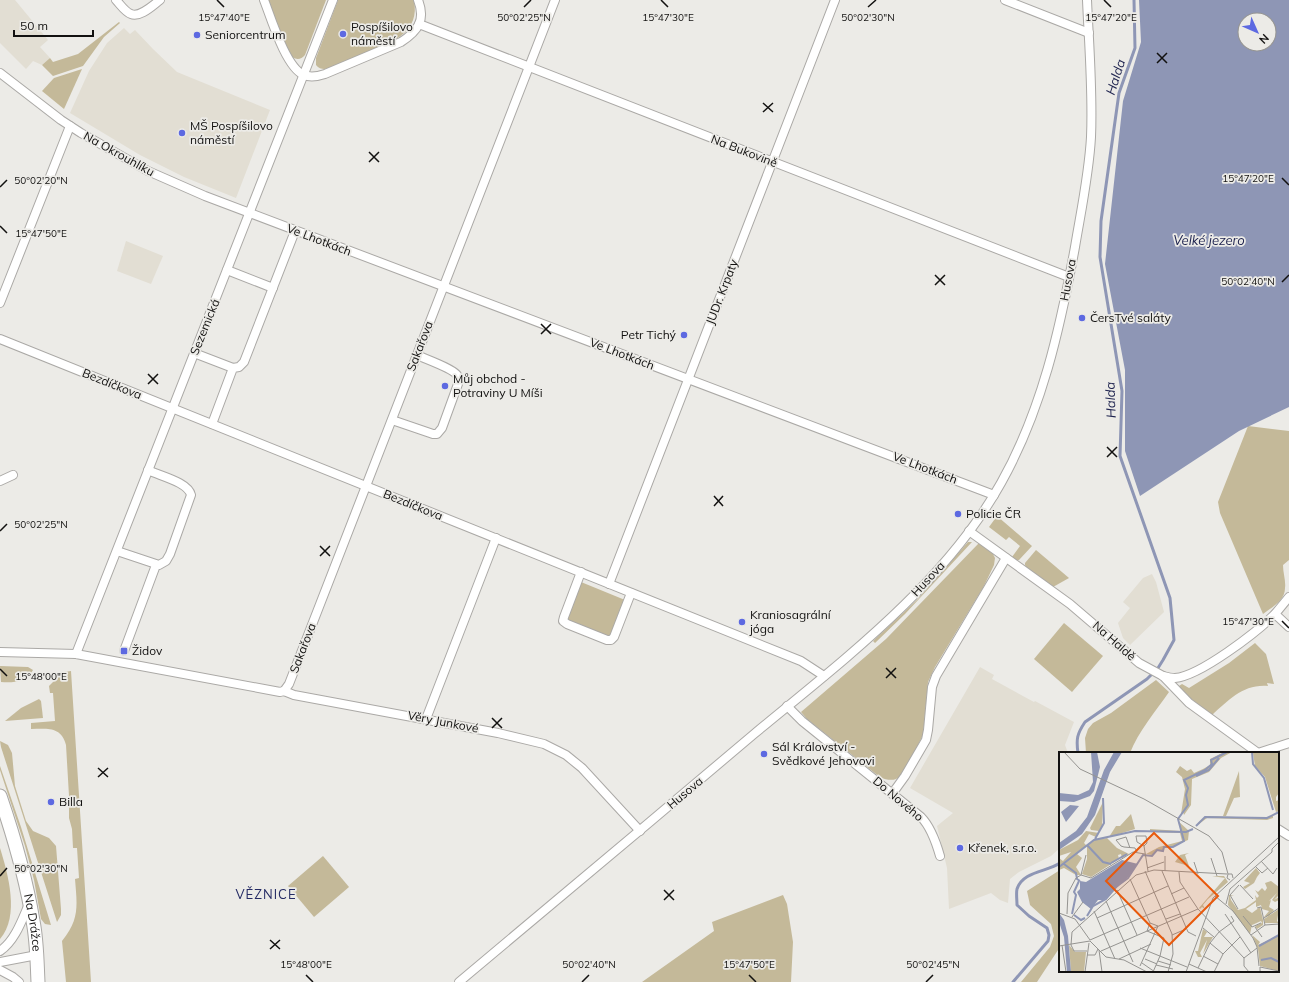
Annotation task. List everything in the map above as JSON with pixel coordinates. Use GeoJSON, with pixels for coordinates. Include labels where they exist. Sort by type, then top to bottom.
{"type":"FeatureCollection","features":[{"type":"Feature","properties":{"kind":"main road","name":"Na Drážce"},"geometry":{"type":"LineString","coordinates":[[0,796],[12,832],[30,904],[37,955],[38,982]]}},
{"type":"Feature","properties":{"kind":"street"},"geometry":{"type":"LineString","coordinates":[[116,0],[131,14],[138,14],[160,0]]}},
{"type":"Feature","properties":{"kind":"street"},"geometry":{"type":"LineString","coordinates":[[264,0],[289,60],[297,71],[304,75],[315,77],[401,42],[413,33],[419,24],[422,15],[418,0]]}},
{"type":"Feature","properties":{"kind":"street","name":"Sezemická"},"geometry":{"type":"LineString","coordinates":[[76,654],[333,0]]}},
{"type":"Feature","properties":{"kind":"street","name":"Sakařova"},"geometry":{"type":"LineString","coordinates":[[284,691],[289,684],[555,0]]}},
{"type":"Feature","properties":{"kind":"street","name":"JUDr. Krpaty"},"geometry":{"type":"LineString","coordinates":[[609,584],[835,0]]}},
{"type":"Feature","properties":{"kind":"street"},"geometry":{"type":"LineString","coordinates":[[1005,0],[1089,33]]}},
{"type":"Feature","properties":{"kind":"street","name":"Husova"},"geometry":{"type":"LineString","coordinates":[[459,982],[891,618],[950,556],[970,531],[994,494],[1026,434],[1041,394],[1057,338],[1069,277],[1086,179],[1090,145],[1091,118],[1087,0]]}},
{"type":"Feature","properties":{"kind":"street","name":"Na Bukovině"},"geometry":{"type":"LineString","coordinates":[[419,24],[1069,277]]}},
{"type":"Feature","properties":{"kind":"street","name":"Na Okrouhlíku"},"geometry":{"type":"LineString","coordinates":[[0,73],[70,126],[167,180],[249,214]]}},
{"type":"Feature","properties":{"kind":"street"},"geometry":{"type":"LineString","coordinates":[[0,303],[70,126]]}},
{"type":"Feature","properties":{"kind":"street","name":"Ve Lhotkách"},"geometry":{"type":"LineString","coordinates":[[249,214],[994,494]]}},
{"type":"Feature","properties":{"kind":"street"},"geometry":{"type":"LineString","coordinates":[[194,353],[233,368],[239,367],[244,362],[295,231]]}},
{"type":"Feature","properties":{"kind":"street"},"geometry":{"type":"LineString","coordinates":[[227,270],[273,288]]}},
{"type":"Feature","properties":{"kind":"street","name":"Bezdíčkova"},"geometry":{"type":"LineString","coordinates":[[0,339],[801,661],[824,676]]}},
{"type":"Feature","properties":{"kind":"street"},"geometry":{"type":"LineString","coordinates":[[392,420],[433,434],[436,434],[442,428],[458,384],[458,376],[451,370],[417,356]]}},
{"type":"Feature","properties":{"kind":"street"},"geometry":{"type":"LineString","coordinates":[[212,424],[233,368]]}},
{"type":"Feature","properties":{"kind":"street"},"geometry":{"type":"LineString","coordinates":[[117,551],[156,565],[164,563],[170,554],[191,495],[190,491],[183,485],[148,470]]}},
{"type":"Feature","properties":{"kind":"street"},"geometry":{"type":"LineString","coordinates":[[0,481],[13,475]]}},
{"type":"Feature","properties":{"kind":"street","name":"Na Haldě"},"geometry":{"type":"LineString","coordinates":[[970,531],[1070,604],[1144,666],[1163,676],[1189,703],[1257,752]]}},
{"type":"Feature","properties":{"kind":"street"},"geometry":{"type":"LineString","coordinates":[[426,719],[496,538]]}},
{"type":"Feature","properties":{"kind":"street"},"geometry":{"type":"LineString","coordinates":[[892,794],[905,776],[926,740],[932,687],[936,676],[1006,558]]}},
{"type":"Feature","properties":{"kind":"street"},"geometry":{"type":"LineString","coordinates":[[124,651],[156,565]]}},
{"type":"Feature","properties":{"kind":"street"},"geometry":{"type":"LineString","coordinates":[[581,572],[563,619],[565,623],[573,627],[607,640],[611,640],[614,637],[631,592]]}},
{"type":"Feature","properties":{"kind":"street"},"geometry":{"type":"LineString","coordinates":[[1163,676],[1176,678],[1202,668],[1236,646],[1275,614],[1289,597]]}},
{"type":"Feature","properties":{"kind":"street"},"geometry":{"type":"LineString","coordinates":[[1275,614],[1289,627]]}},
{"type":"Feature","properties":{"kind":"street","name":"Věry Junkové"},"geometry":{"type":"LineString","coordinates":[[0,652],[76,654],[280,692],[284,691],[294,695],[534,740],[553,748],[582,768],[640,831]]}},
{"type":"Feature","properties":{"kind":"street","name":"Do Nového"},"geometry":{"type":"LineString","coordinates":[[788,706],[802,721],[926,822],[933,835],[940,856]]}},
{"type":"Feature","properties":{"kind":"street","name":"Na Haldě"},"geometry":{"type":"LineString","coordinates":[[1261,752],[1289,743]]}},
{"type":"Feature","properties":{"kind":"street"},"geometry":{"type":"LineString","coordinates":[[1279,830],[1289,836]]}},
{"type":"Feature","properties":{"kind":"street"},"geometry":{"type":"LineString","coordinates":[[0,951],[5,948],[13,936],[30,904]]}},
{"type":"Feature","properties":{"kind":"street"},"geometry":{"type":"LineString","coordinates":[[0,962],[37,955]]}},
{"type":"Feature","properties":{"kind":"street"},"geometry":{"type":"LineString","coordinates":[[0,970],[14,977],[19,982]]}},
{"type":"Feature","properties":{"kind":"shaded area"},"geometry":{"type":"Polygon","coordinates":[[[0,0],[15,0],[48,40],[40,47],[50,58],[42,65],[33,61],[26,69],[0,43],[0,0]]]}},
{"type":"Feature","properties":{"kind":"shaded area"},"geometry":{"type":"Polygon","coordinates":[[[268,0],[326,0],[305,55],[301,58],[297,59],[289,53],[268,0]]]}},
{"type":"Feature","properties":{"kind":"shaded area","name":"Pospíšilovo náměstí"},"geometry":{"type":"Polygon","coordinates":[[[338,0],[414,0],[415,11],[409,28],[396,39],[334,67],[322,69],[316,65],[316,58],[338,0]]]}},
{"type":"Feature","properties":{"kind":"shaded area"},"geometry":{"type":"Polygon","coordinates":[[[119,22],[120,23],[104,37],[83,66],[53,76],[42,65],[50,58],[53,62],[78,54],[119,22]]]}},
{"type":"Feature","properties":{"kind":"shaded area","name":"MŠ Pospíšilovo náměstí"},"geometry":{"type":"Polygon","coordinates":[[[124,28],[130,34],[135,30],[177,72],[270,110],[236,198],[184,177],[140,155],[70,113],[89,71],[107,43],[124,28]]]}},
{"type":"Feature","properties":{"kind":"shaded area"},"geometry":{"type":"Polygon","coordinates":[[[82,69],[64,109],[42,91],[54,78],[82,69]]]}},
{"type":"Feature","properties":{"kind":"shaded area"},"geometry":{"type":"Polygon","coordinates":[[[126,241],[163,256],[151,284],[117,271],[126,241]]]}},
{"type":"Feature","properties":{"kind":"shaded area"},"geometry":{"type":"Polygon","coordinates":[[[1248,426],[1289,431],[1289,560],[1283,565],[1285,583],[1283,597],[1263,614],[1220,513],[1218,502],[1248,426]]]}},
{"type":"Feature","properties":{"kind":"shaded area"},"geometry":{"type":"Polygon","coordinates":[[[997,516],[1032,546],[1019,560],[1012,557],[1020,546],[1009,537],[1006,540],[989,527],[997,516]]]}},
{"type":"Feature","properties":{"kind":"shaded area"},"geometry":{"type":"Polygon","coordinates":[[[968,542],[972,542],[905,614],[875,643],[873,641],[918,599],[968,542]]]}},
{"type":"Feature","properties":{"kind":"shaded area"},"geometry":{"type":"Polygon","coordinates":[[[979,543],[993,554],[995,558],[994,565],[984,586],[935,667],[928,682],[923,735],[910,761],[903,772],[896,779],[890,780],[881,778],[807,719],[801,712],[886,639],[979,543]]]}},
{"type":"Feature","properties":{"kind":"shaded area"},"geometry":{"type":"Polygon","coordinates":[[[1036,550],[1069,578],[1053,587],[1026,567],[1025,563],[1036,550]]]}},
{"type":"Feature","properties":{"kind":"shaded area"},"geometry":{"type":"Polygon","coordinates":[[[1152,574],[1156,582],[1164,612],[1130,645],[1123,638],[1118,623],[1130,608],[1123,602],[1143,578],[1152,574]]]}},
{"type":"Feature","properties":{"kind":"shaded area"},"geometry":{"type":"Polygon","coordinates":[[[581,582],[625,600],[612,635],[607,636],[567,618],[581,582]]]}},
{"type":"Feature","properties":{"kind":"shaded area"},"geometry":{"type":"Polygon","coordinates":[[[1064,623],[1103,656],[1072,692],[1034,659],[1064,623]]]}},
{"type":"Feature","properties":{"kind":"shaded area"},"geometry":{"type":"Polygon","coordinates":[[[1255,643],[1266,654],[1274,684],[1267,683],[1268,686],[1259,686],[1244,690],[1212,715],[1179,688],[1182,684],[1189,688],[1229,663],[1255,643]]]}},
{"type":"Feature","properties":{"kind":"shaded area"},"geometry":{"type":"Polygon","coordinates":[[[0,666],[28,667],[33,670],[27,677],[19,681],[1,682],[0,666]]]}},
{"type":"Feature","properties":{"kind":"shaded area"},"geometry":{"type":"Polygon","coordinates":[[[980,667],[994,675],[992,679],[1074,722],[1065,745],[1068,752],[1059,752],[1059,849],[1051,856],[1019,872],[1010,879],[1008,903],[1000,900],[991,893],[949,909],[947,868],[937,826],[953,813],[910,788],[980,667]]]}},
{"type":"Feature","properties":{"kind":"shaded area"},"geometry":{"type":"Polygon","coordinates":[[[71,671],[91,982],[66,982],[62,941],[75,919],[77,904],[75,879],[79,878],[77,848],[73,848],[72,829],[69,818],[66,745],[61,734],[53,730],[31,729],[31,723],[55,721],[53,693],[50,693],[49,686],[57,678],[56,676],[64,672],[71,671]]]}},
{"type":"Feature","properties":{"kind":"shaded area"},"geometry":{"type":"Polygon","coordinates":[[[1156,680],[1169,692],[1142,729],[1130,752],[1086,752],[1085,738],[1088,729],[1093,723],[1111,713],[1156,680]]]}},
{"type":"Feature","properties":{"kind":"shaded area"},"geometry":{"type":"Polygon","coordinates":[[[39,699],[41,701],[43,718],[5,721],[21,708],[39,699]]]}},
{"type":"Feature","properties":{"kind":"shaded area"},"geometry":{"type":"Polygon","coordinates":[[[0,741],[8,745],[12,753],[15,786],[26,821],[33,831],[49,838],[56,846],[61,909],[61,915],[57,922],[1,747],[0,741]]]}},
{"type":"Feature","properties":{"kind":"shaded area"},"geometry":{"type":"Polygon","coordinates":[[[0,766],[21,827],[51,925],[45,924],[41,919],[34,880],[25,846],[0,766]]]}},
{"type":"Feature","properties":{"kind":"shaded area"},"geometry":{"type":"Polygon","coordinates":[[[0,848],[9,882],[11,907],[10,919],[6,930],[0,939],[0,848]]]}},
{"type":"Feature","properties":{"kind":"shaded area"},"geometry":{"type":"Polygon","coordinates":[[[323,856],[349,887],[314,917],[288,886],[323,856]]]}},
{"type":"Feature","properties":{"kind":"shaded area"},"geometry":{"type":"Polygon","coordinates":[[[1059,871],[1059,949],[1037,982],[1021,982],[1050,947],[1054,936],[1051,924],[1030,905],[1027,891],[1059,871]]]}},
{"type":"Feature","properties":{"kind":"shaded area"},"geometry":{"type":"Polygon","coordinates":[[[783,895],[787,904],[793,942],[791,982],[642,982],[714,931],[712,922],[783,895]]]}},
{"type":"Feature","properties":{"kind":"water","name":"Velké jezero"},"geometry":{"type":"Polygon","coordinates":[[[1139,0],[1289,0],[1289,407],[1239,431],[1140,496],[1125,451],[1125,370],[1105,264],[1123,101],[1141,42],[1139,0]]]}},
{"type":"Feature","properties":{"kind":"waterway","name":"Halda"},"geometry":{"type":"LineString","coordinates":[[1078,752],[1078,737],[1085,722],[1147,679],[1158,668],[1174,640],[1170,598],[1120,456],[1122,391],[1100,257],[1101,221],[1119,93],[1135,48],[1134,0]]}},
{"type":"Feature","properties":{"kind":"waterway","name":"Halda"},"geometry":{"type":"LineString","coordinates":[[1013,982],[1048,941],[1049,935],[1047,928],[1029,916],[1017,905],[1017,889],[1020,883],[1030,875],[1059,864]]}},
{"type":"Feature","properties":{"kind":"place","name":"Pospíšilovo náměstí"},"geometry":{"type":"Point","coordinates":[343,34]}},
{"type":"Feature","properties":{"kind":"place","name":"Seniorcentrum"},"geometry":{"type":"Point","coordinates":[197,35]}},
{"type":"Feature","properties":{"kind":"place","name":"MŠ Pospíšilovo náměstí"},"geometry":{"type":"Point","coordinates":[182,133]}},
{"type":"Feature","properties":{"kind":"place","name":"ČersTvé saláty"},"geometry":{"type":"Point","coordinates":[1082,318]}},
{"type":"Feature","properties":{"kind":"place","name":"Petr Tichý"},"geometry":{"type":"Point","coordinates":[684,335]}},
{"type":"Feature","properties":{"kind":"place","name":"Můj obchod - Potraviny U Míši"},"geometry":{"type":"Point","coordinates":[445,386]}},
{"type":"Feature","properties":{"kind":"place","name":"Policie ČR"},"geometry":{"type":"Point","coordinates":[958,514]}},
{"type":"Feature","properties":{"kind":"place","name":"Kraniosagrální jóga"},"geometry":{"type":"Point","coordinates":[742,622]}},
{"type":"Feature","properties":{"kind":"place","name":"Židov"},"geometry":{"type":"Point","coordinates":[124,651]}},
{"type":"Feature","properties":{"kind":"place","name":"Sál Království - Svědkové Jehovovi"},"geometry":{"type":"Point","coordinates":[764,754]}},
{"type":"Feature","properties":{"kind":"place","name":"Billa"},"geometry":{"type":"Point","coordinates":[51,802]}},
{"type":"Feature","properties":{"kind":"place","name":"Křenek, s.r.o."},"geometry":{"type":"Point","coordinates":[960,848]}},
{"type":"Feature","properties":{"kind":"district","name":"VĚZNICE"},"geometry":{"type":"Point","coordinates":[266,894]}}]}
